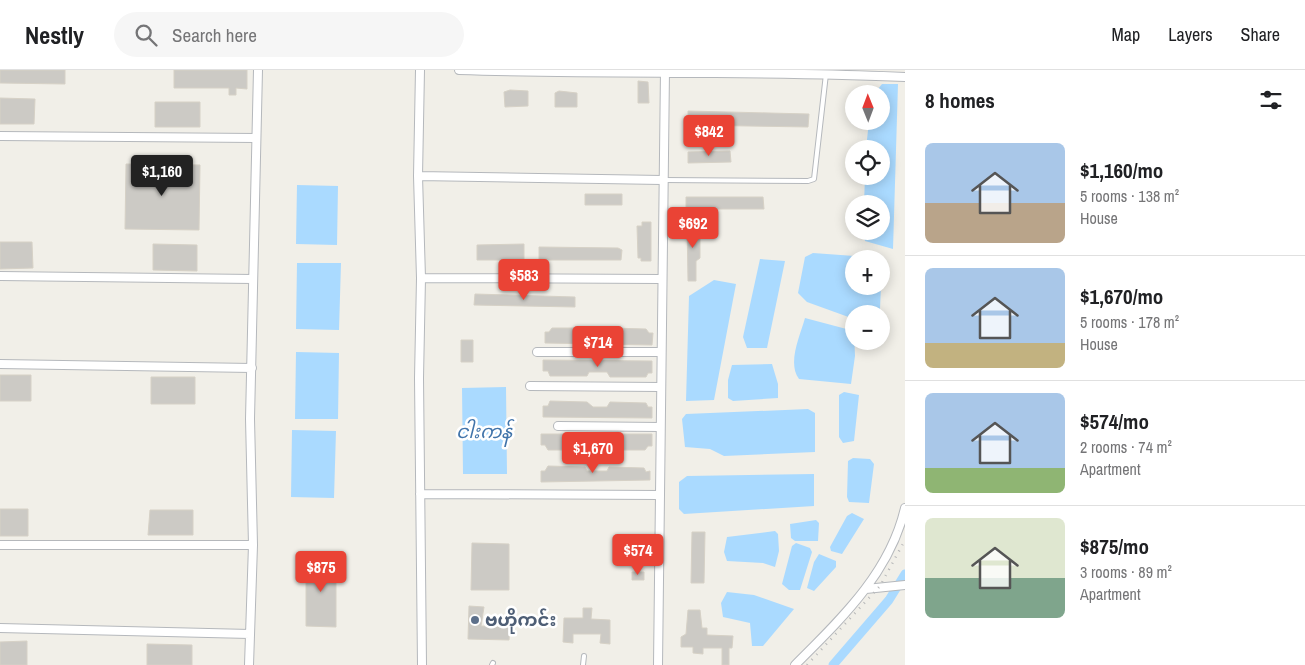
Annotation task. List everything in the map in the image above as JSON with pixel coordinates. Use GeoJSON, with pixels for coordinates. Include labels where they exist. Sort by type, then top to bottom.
{"type":"FeatureCollection","features":[{"type":"Feature","properties":{"kind":"street"},"geometry":{"type":"LineString","coordinates":[[249,665],[253,545],[250,419],[258,70]]}},
{"type":"Feature","properties":{"kind":"street"},"geometry":{"type":"LineString","coordinates":[[420,70],[418,176],[421,278],[420,494],[422,665]]}},
{"type":"Feature","properties":{"kind":"street"},"geometry":{"type":"LineString","coordinates":[[459,70],[557,73],[755,71],[826,74],[858,72],[905,77]]}},
{"type":"Feature","properties":{"kind":"street"},"geometry":{"type":"LineString","coordinates":[[658,665],[664,72]]}},
{"type":"Feature","properties":{"kind":"street"},"geometry":{"type":"LineString","coordinates":[[0,136],[256,138]]}},
{"type":"Feature","properties":{"kind":"street"},"geometry":{"type":"LineString","coordinates":[[418,176],[662,180]]}},
{"type":"Feature","properties":{"kind":"street"},"geometry":{"type":"LineString","coordinates":[[0,276],[253,279]]}},
{"type":"Feature","properties":{"kind":"street"},"geometry":{"type":"LineString","coordinates":[[421,278],[661,279]]}},
{"type":"Feature","properties":{"kind":"street"},"geometry":{"type":"LineString","coordinates":[[537,352],[660,352]]}},
{"type":"Feature","properties":{"kind":"street"},"geometry":{"type":"LineString","coordinates":[[0,364],[252,368]]}},
{"type":"Feature","properties":{"kind":"street"},"geometry":{"type":"LineString","coordinates":[[530,386],[660,387]]}},
{"type":"Feature","properties":{"kind":"street"},"geometry":{"type":"LineString","coordinates":[[558,426],[660,428]]}},
{"type":"Feature","properties":{"kind":"street"},"geometry":{"type":"LineString","coordinates":[[420,494],[660,495]]}},
{"type":"Feature","properties":{"kind":"street"},"geometry":{"type":"LineString","coordinates":[[795,665],[866,589],[890,553],[905,508]]}},
{"type":"Feature","properties":{"kind":"street"},"geometry":{"type":"LineString","coordinates":[[0,545],[253,545]]}},
{"type":"Feature","properties":{"kind":"street"},"geometry":{"type":"LineString","coordinates":[[866,589],[902,586]]}},
{"type":"Feature","properties":{"kind":"street"},"geometry":{"type":"LineString","coordinates":[[0,628],[250,634]]}},
{"type":"Feature","properties":{"kind":"lane"},"geometry":{"type":"LineString","coordinates":[[662,180],[808,181],[814,179],[826,74]]}},
{"type":"Feature","properties":{"kind":"lane"},"geometry":{"type":"LineString","coordinates":[[584,656],[584,665]]}},
{"type":"Feature","properties":{"kind":"water"},"geometry":{"type":"Polygon","coordinates":[[[898,84],[893,249],[865,240],[890,240],[890,195],[864,195],[865,185],[890,185],[890,140],[867,140],[868,130],[890,130],[890,85],[881,85],[898,84]]]}},
{"type":"Feature","properties":{"kind":"water"},"geometry":{"type":"Polygon","coordinates":[[[297,185],[338,186],[337,245],[296,244],[297,185]]]}},
{"type":"Feature","properties":{"kind":"water"},"geometry":{"type":"Polygon","coordinates":[[[813,253],[845,255],[845,295],[881,295],[880,305],[845,305],[845,316],[807,302],[798,293],[805,257],[813,253]]]}},
{"type":"Feature","properties":{"kind":"water"},"geometry":{"type":"Polygon","coordinates":[[[760,259],[785,261],[767,348],[747,348],[743,337],[760,259]]]}},
{"type":"Feature","properties":{"kind":"water"},"geometry":{"type":"Polygon","coordinates":[[[297,263],[341,263],[339,330],[296,329],[297,263]]]}},
{"type":"Feature","properties":{"kind":"water"},"geometry":{"type":"Polygon","coordinates":[[[714,280],[736,284],[714,400],[686,401],[689,296],[714,280]]]}},
{"type":"Feature","properties":{"kind":"water"},"geometry":{"type":"Polygon","coordinates":[[[805,318],[845,329],[845,350],[855,350],[851,384],[799,379],[794,365],[798,341],[805,318]]]}},
{"type":"Feature","properties":{"kind":"water"},"geometry":{"type":"Polygon","coordinates":[[[296,352],[339,353],[338,419],[295,419],[296,352]]]}},
{"type":"Feature","properties":{"kind":"water"},"geometry":{"type":"Polygon","coordinates":[[[772,364],[778,384],[778,398],[733,401],[728,398],[728,380],[732,365],[772,364]]]}},
{"type":"Feature","properties":{"kind":"water","name":"ငါးကန်"},"geometry":{"type":"Polygon","coordinates":[[[506,387],[507,474],[463,474],[462,388],[506,387]]]}},
{"type":"Feature","properties":{"kind":"water"},"geometry":{"type":"Polygon","coordinates":[[[844,392],[859,395],[854,441],[843,443],[839,437],[839,395],[844,392]]]}},
{"type":"Feature","properties":{"kind":"water"},"geometry":{"type":"Polygon","coordinates":[[[808,409],[815,413],[815,452],[724,456],[710,449],[685,447],[682,419],[686,414],[808,409]]]}},
{"type":"Feature","properties":{"kind":"water"},"geometry":{"type":"Polygon","coordinates":[[[292,430],[336,431],[334,498],[291,497],[292,430]]]}},
{"type":"Feature","properties":{"kind":"water"},"geometry":{"type":"Polygon","coordinates":[[[853,458],[870,459],[874,464],[869,503],[849,502],[847,497],[848,461],[853,458]]]}},
{"type":"Feature","properties":{"kind":"water"},"geometry":{"type":"Polygon","coordinates":[[[814,474],[814,506],[684,514],[679,509],[679,482],[687,476],[814,474]]]}},
{"type":"Feature","properties":{"kind":"water"},"geometry":{"type":"Polygon","coordinates":[[[852,513],[864,519],[842,554],[831,551],[830,547],[847,516],[852,513]]]}},
{"type":"Feature","properties":{"kind":"water"},"geometry":{"type":"Polygon","coordinates":[[[816,520],[819,523],[818,541],[795,541],[791,538],[790,524],[816,520]]]}},
{"type":"Feature","properties":{"kind":"water"},"geometry":{"type":"Polygon","coordinates":[[[775,531],[778,534],[779,551],[775,567],[763,563],[727,561],[724,552],[727,537],[775,531]]]}},
{"type":"Feature","properties":{"kind":"water"},"geometry":{"type":"Polygon","coordinates":[[[796,543],[810,548],[812,552],[800,590],[789,590],[782,584],[792,546],[796,543]]]}},
{"type":"Feature","properties":{"kind":"water"},"geometry":{"type":"Polygon","coordinates":[[[819,554],[836,561],[836,567],[814,591],[807,588],[814,562],[819,554]]]}},
{"type":"Feature","properties":{"kind":"water"},"geometry":{"type":"Polygon","coordinates":[[[727,592],[754,595],[794,609],[763,646],[752,646],[750,623],[723,617],[721,603],[727,592]]]}},
{"type":"Feature","properties":{"kind":"building"},"geometry":{"type":"Polygon","coordinates":[[[0,70],[65,70],[65,84],[0,83],[0,70]]]}},
{"type":"Feature","properties":{"kind":"building"},"geometry":{"type":"Polygon","coordinates":[[[174,70],[247,70],[247,89],[236,88],[236,95],[229,95],[229,88],[174,88],[174,70]]]}},
{"type":"Feature","properties":{"kind":"building"},"geometry":{"type":"Polygon","coordinates":[[[638,81],[648,82],[649,103],[638,103],[638,81]]]}},
{"type":"Feature","properties":{"kind":"building"},"geometry":{"type":"Polygon","coordinates":[[[510,90],[528,91],[528,106],[505,107],[504,92],[510,90]]]}},
{"type":"Feature","properties":{"kind":"building"},"geometry":{"type":"Polygon","coordinates":[[[559,91],[577,93],[577,107],[555,107],[555,93],[559,91]]]}},
{"type":"Feature","properties":{"kind":"building"},"geometry":{"type":"Polygon","coordinates":[[[0,98],[35,99],[34,124],[0,124],[0,98]]]}},
{"type":"Feature","properties":{"kind":"building"},"geometry":{"type":"Polygon","coordinates":[[[155,102],[200,102],[200,127],[155,127],[155,102]]]}},
{"type":"Feature","properties":{"kind":"building"},"geometry":{"type":"Polygon","coordinates":[[[688,111],[809,114],[808,127],[688,125],[688,111]]]}},
{"type":"Feature","properties":{"kind":"building"},"geometry":{"type":"Polygon","coordinates":[[[730,151],[731,162],[688,163],[688,152],[730,151]]]}},
{"type":"Feature","properties":{"kind":"building"},"geometry":{"type":"Polygon","coordinates":[[[126,164],[200,165],[199,230],[125,229],[126,164]]]}},
{"type":"Feature","properties":{"kind":"building"},"geometry":{"type":"Polygon","coordinates":[[[585,194],[622,194],[622,205],[585,205],[585,194]]]}},
{"type":"Feature","properties":{"kind":"building"},"geometry":{"type":"Polygon","coordinates":[[[686,197],[763,197],[764,209],[686,209],[686,197]]]}},
{"type":"Feature","properties":{"kind":"building"},"geometry":{"type":"Polygon","coordinates":[[[642,222],[651,222],[651,261],[641,261],[641,258],[638,258],[637,226],[642,226],[642,222]]]}},
{"type":"Feature","properties":{"kind":"building"},"geometry":{"type":"Polygon","coordinates":[[[687,223],[698,223],[698,226],[700,226],[700,258],[696,261],[696,281],[688,281],[687,223]]]}},
{"type":"Feature","properties":{"kind":"building"},"geometry":{"type":"Polygon","coordinates":[[[0,242],[32,242],[33,268],[0,269],[0,242]]]}},
{"type":"Feature","properties":{"kind":"building"},"geometry":{"type":"Polygon","coordinates":[[[153,244],[197,245],[197,271],[153,270],[153,244]]]}},
{"type":"Feature","properties":{"kind":"building"},"geometry":{"type":"Polygon","coordinates":[[[524,244],[524,260],[477,260],[477,245],[524,244]]]}},
{"type":"Feature","properties":{"kind":"building"},"geometry":{"type":"Polygon","coordinates":[[[539,247],[618,248],[622,250],[621,260],[539,260],[539,247]]]}},
{"type":"Feature","properties":{"kind":"building"},"geometry":{"type":"Polygon","coordinates":[[[475,294],[575,297],[575,307],[474,305],[475,294]]]}},
{"type":"Feature","properties":{"kind":"building"},"geometry":{"type":"Polygon","coordinates":[[[552,328],[589,328],[591,332],[595,333],[607,333],[610,328],[646,329],[649,333],[653,333],[652,345],[545,343],[545,332],[549,332],[552,328]]]}},
{"type":"Feature","properties":{"kind":"building"},"geometry":{"type":"Polygon","coordinates":[[[461,340],[473,340],[473,362],[461,362],[461,340]]]}},
{"type":"Feature","properties":{"kind":"building"},"geometry":{"type":"Polygon","coordinates":[[[543,360],[652,361],[652,373],[648,373],[646,377],[610,377],[607,372],[589,372],[587,376],[550,376],[548,371],[543,371],[543,360]]]}},
{"type":"Feature","properties":{"kind":"building"},"geometry":{"type":"Polygon","coordinates":[[[0,375],[31,375],[31,401],[0,401],[0,375]]]}},
{"type":"Feature","properties":{"kind":"building"},"geometry":{"type":"Polygon","coordinates":[[[151,377],[195,377],[195,404],[151,404],[151,377]]]}},
{"type":"Feature","properties":{"kind":"building"},"geometry":{"type":"Polygon","coordinates":[[[550,401],[587,402],[593,407],[607,407],[610,402],[646,403],[648,407],[652,407],[652,418],[543,417],[543,406],[548,406],[550,401]]]}},
{"type":"Feature","properties":{"kind":"building"},"geometry":{"type":"Polygon","coordinates":[[[541,434],[652,434],[652,446],[648,446],[645,450],[609,450],[606,445],[591,445],[587,446],[584,450],[548,450],[545,445],[541,445],[541,434]]]}},
{"type":"Feature","properties":{"kind":"building"},"geometry":{"type":"Polygon","coordinates":[[[548,466],[585,467],[587,471],[607,471],[609,467],[644,468],[646,472],[650,471],[650,480],[541,482],[541,471],[545,471],[548,466]]]}},
{"type":"Feature","properties":{"kind":"building"},"geometry":{"type":"Polygon","coordinates":[[[0,509],[28,509],[28,536],[0,536],[0,509]]]}},
{"type":"Feature","properties":{"kind":"building"},"geometry":{"type":"Polygon","coordinates":[[[150,510],[193,510],[193,535],[148,535],[150,510]]]}},
{"type":"Feature","properties":{"kind":"building"},"geometry":{"type":"Polygon","coordinates":[[[692,532],[705,532],[704,583],[691,583],[692,532]]]}},
{"type":"Feature","properties":{"kind":"building"},"geometry":{"type":"Polygon","coordinates":[[[472,543],[509,544],[509,590],[471,590],[472,543]]]}},
{"type":"Feature","properties":{"kind":"building"},"geometry":{"type":"Polygon","coordinates":[[[306,559],[336,559],[336,627],[306,626],[306,559]]]}},
{"type":"Feature","properties":{"kind":"building"},"geometry":{"type":"Polygon","coordinates":[[[632,572],[644,572],[644,580],[632,580],[632,572]]]}},
{"type":"Feature","properties":{"kind":"building","name":"ဗဟိုကင်း"},"geometry":{"type":"Polygon","coordinates":[[[469,606],[484,607],[481,626],[510,627],[509,640],[468,639],[469,606]]]}},
{"type":"Feature","properties":{"kind":"building"},"geometry":{"type":"Polygon","coordinates":[[[583,608],[592,608],[591,619],[610,620],[610,644],[600,643],[601,634],[573,634],[573,643],[563,642],[564,618],[583,618],[583,608]]]}},
{"type":"Feature","properties":{"kind":"building"},"geometry":{"type":"Polygon","coordinates":[[[688,610],[700,610],[702,628],[707,628],[707,635],[733,636],[732,648],[729,648],[729,665],[722,665],[722,648],[703,648],[703,654],[693,653],[693,647],[681,647],[681,637],[686,634],[688,610]]]}},
{"type":"Feature","properties":{"kind":"building"},"geometry":{"type":"Polygon","coordinates":[[[27,641],[27,665],[0,665],[0,642],[27,641]]]}},
{"type":"Feature","properties":{"kind":"building"},"geometry":{"type":"Polygon","coordinates":[[[147,644],[192,645],[192,665],[147,665],[147,644]]]}},
{"type":"Feature","properties":{"kind":"waterway"},"geometry":{"type":"LineString","coordinates":[[833,665],[889,600],[905,574]]}},
{"type":"Feature","properties":{"kind":"railway"},"geometry":{"type":"LineString","coordinates":[[807,665],[880,586],[905,540]]}},
{"type":"Feature","properties":{"kind":"place","name":"ဗဟိုကင်း"},"geometry":{"type":"Point","coordinates":[475,620]}}]}
